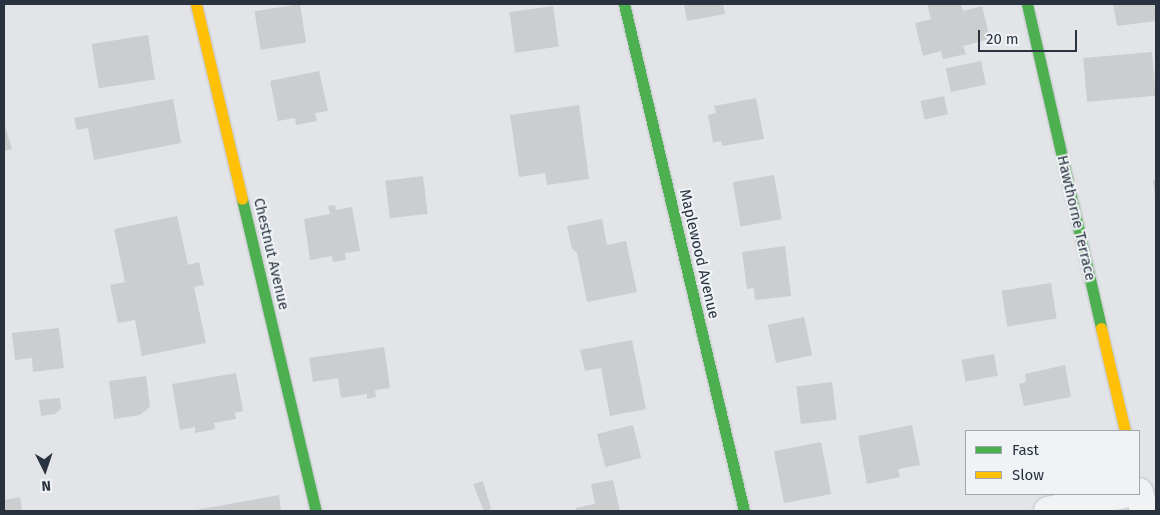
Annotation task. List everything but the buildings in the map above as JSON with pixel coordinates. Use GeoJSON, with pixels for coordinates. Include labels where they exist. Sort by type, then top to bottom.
{"type":"FeatureCollection","features":[{"type":"Feature","properties":{"kind":"street","name":"Chestnut Avenue"},"geometry":{"type":"LineString","coordinates":[[196,4],[316,511]]}},
{"type":"Feature","properties":{"kind":"street","name":"Maplewood Avenue"},"geometry":{"type":"LineString","coordinates":[[624,4],[744,511]]}},
{"type":"Feature","properties":{"kind":"street","name":"Hawthorne Terrace"},"geometry":{"type":"LineString","coordinates":[[1026,4],[1125,430]]}},
{"type":"Feature","properties":{"kind":"street"},"geometry":{"type":"LineString","coordinates":[[1140,491],[1156,486]]}},
{"type":"Feature","properties":{"kind":"street"},"geometry":{"type":"LineString","coordinates":[[1048,511],[1120,495]]}},
{"type":"Feature","properties":{"kind":"street"},"geometry":{"type":"LineString","coordinates":[[1140,495],[1144,511]]}},
{"type":"Feature","properties":{"kind":"traffic: fast"},"geometry":{"type":"LineString","coordinates":[[624,4],[744,511]]}},
{"type":"Feature","properties":{"kind":"traffic: fast"},"geometry":{"type":"LineString","coordinates":[[1027,4],[1101,328]]}},
{"type":"Feature","properties":{"kind":"traffic: fast"},"geometry":{"type":"LineString","coordinates":[[242,199],[316,511]]}},
{"type":"Feature","properties":{"kind":"traffic: slow"},"geometry":{"type":"LineString","coordinates":[[196,4],[242,199]]}},
{"type":"Feature","properties":{"kind":"traffic: slow"},"geometry":{"type":"LineString","coordinates":[[1101,328],[1125,430]]}}]}
